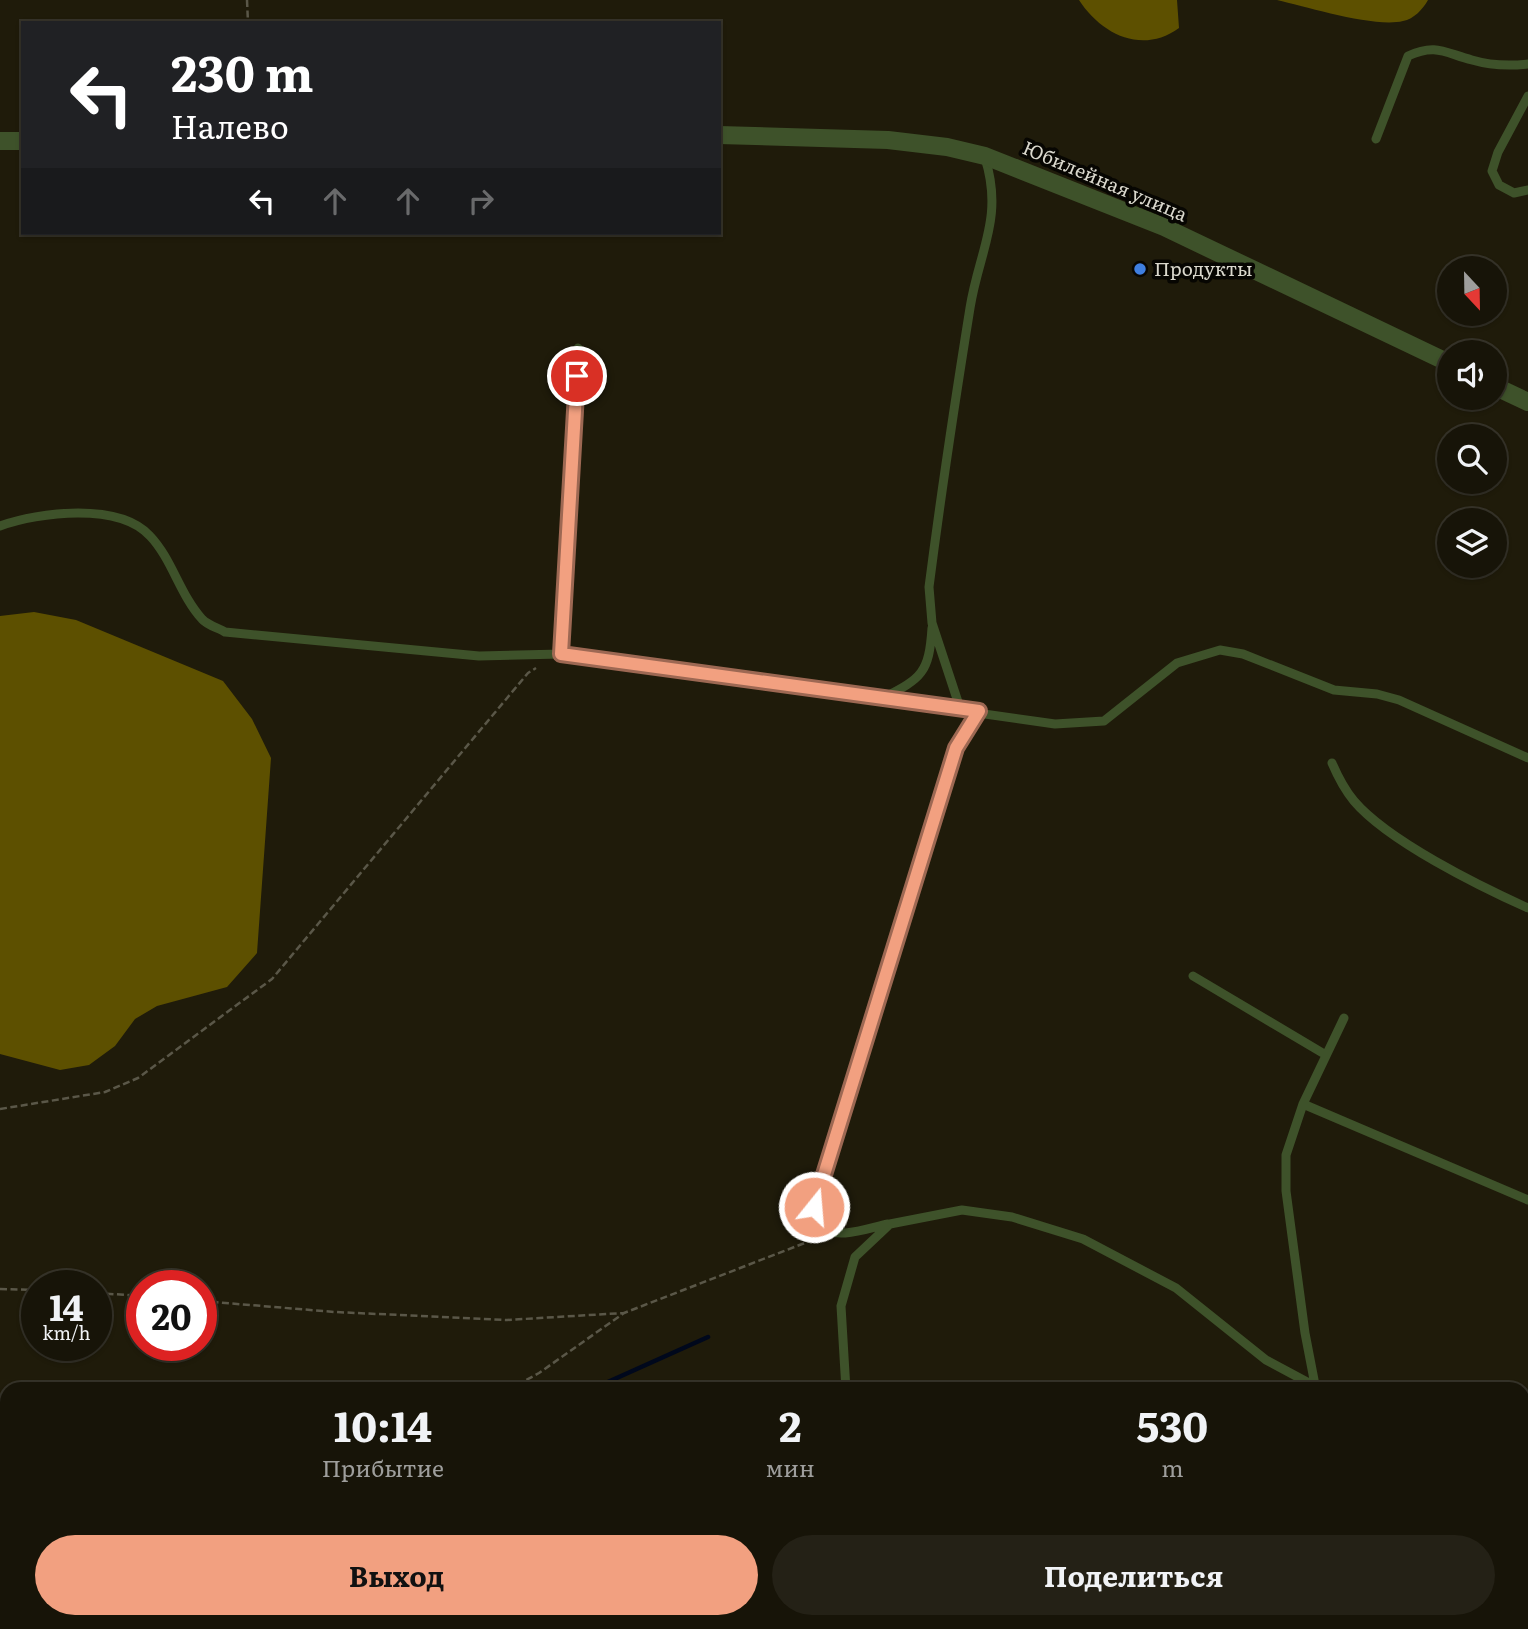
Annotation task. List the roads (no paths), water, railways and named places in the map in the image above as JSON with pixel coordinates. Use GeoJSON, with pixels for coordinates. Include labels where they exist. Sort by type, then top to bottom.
{"type":"FeatureCollection","features":[{"type":"Feature","properties":{"kind":"street","name":"Юбилейная улица"},"geometry":{"type":"LineString","coordinates":[[721,135],[888,141],[947,147],[985,156],[1164,227],[1437,357]]}},
{"type":"Feature","properties":{"kind":"street"},"geometry":{"type":"LineString","coordinates":[[0,141],[21,141]]}},
{"type":"Feature","properties":{"kind":"street"},"geometry":{"type":"LineString","coordinates":[[1507,392],[1528,402]]}},
{"type":"Feature","properties":{"kind":"lane"},"geometry":{"type":"LineString","coordinates":[[1376,139],[1408,57],[1421,51],[1441,49],[1473,61],[1528,64]]}},
{"type":"Feature","properties":{"kind":"lane"},"geometry":{"type":"LineString","coordinates":[[1528,96],[1498,152],[1492,171],[1499,185],[1514,193],[1528,190]]}},
{"type":"Feature","properties":{"kind":"lane"},"geometry":{"type":"LineString","coordinates":[[883,698],[917,680],[930,660],[932,623],[929,587],[944,473],[973,288],[994,211],[992,180],[985,156]]}},
{"type":"Feature","properties":{"kind":"lane"},"geometry":{"type":"LineString","coordinates":[[561,654],[579,348]]}},
{"type":"Feature","properties":{"kind":"lane"},"geometry":{"type":"LineString","coordinates":[[0,526],[25,517],[68,513],[134,524],[150,536],[203,620],[225,632],[479,656],[561,654],[960,708],[1055,724],[1104,721],[1177,663],[1220,650],[1243,654],[1334,691],[1377,694],[1399,700],[1528,758]]}},
{"type":"Feature","properties":{"kind":"lane"},"geometry":{"type":"LineString","coordinates":[[932,623],[960,708]]}},
{"type":"Feature","properties":{"kind":"lane"},"geometry":{"type":"LineString","coordinates":[[979,711],[956,748],[814,1207],[817,1227],[828,1234],[844,1234],[962,1210],[1012,1217],[1083,1239],[1176,1287],[1266,1360],[1305,1382]]}},
{"type":"Feature","properties":{"kind":"lane"},"geometry":{"type":"LineString","coordinates":[[1332,763],[1355,803],[1399,838],[1528,908]]}},
{"type":"Feature","properties":{"kind":"lane"},"geometry":{"type":"LineString","coordinates":[[1193,976],[1326,1055]]}},
{"type":"Feature","properties":{"kind":"lane"},"geometry":{"type":"LineString","coordinates":[[1316,1382],[1305,1333],[1286,1191],[1286,1155],[1303,1104],[1344,1017]]}},
{"type":"Feature","properties":{"kind":"lane"},"geometry":{"type":"LineString","coordinates":[[1303,1104],[1528,1200]]}},
{"type":"Feature","properties":{"kind":"lane"},"geometry":{"type":"LineString","coordinates":[[846,1382],[841,1306],[855,1257],[890,1224]]}},
{"type":"Feature","properties":{"kind":"waterway"},"geometry":{"type":"LineString","coordinates":[[608,1382],[708,1337]]}},
{"type":"Feature","properties":{"kind":"place","name":"Продукты"},"geometry":{"type":"Point","coordinates":[1140,269]}}]}
